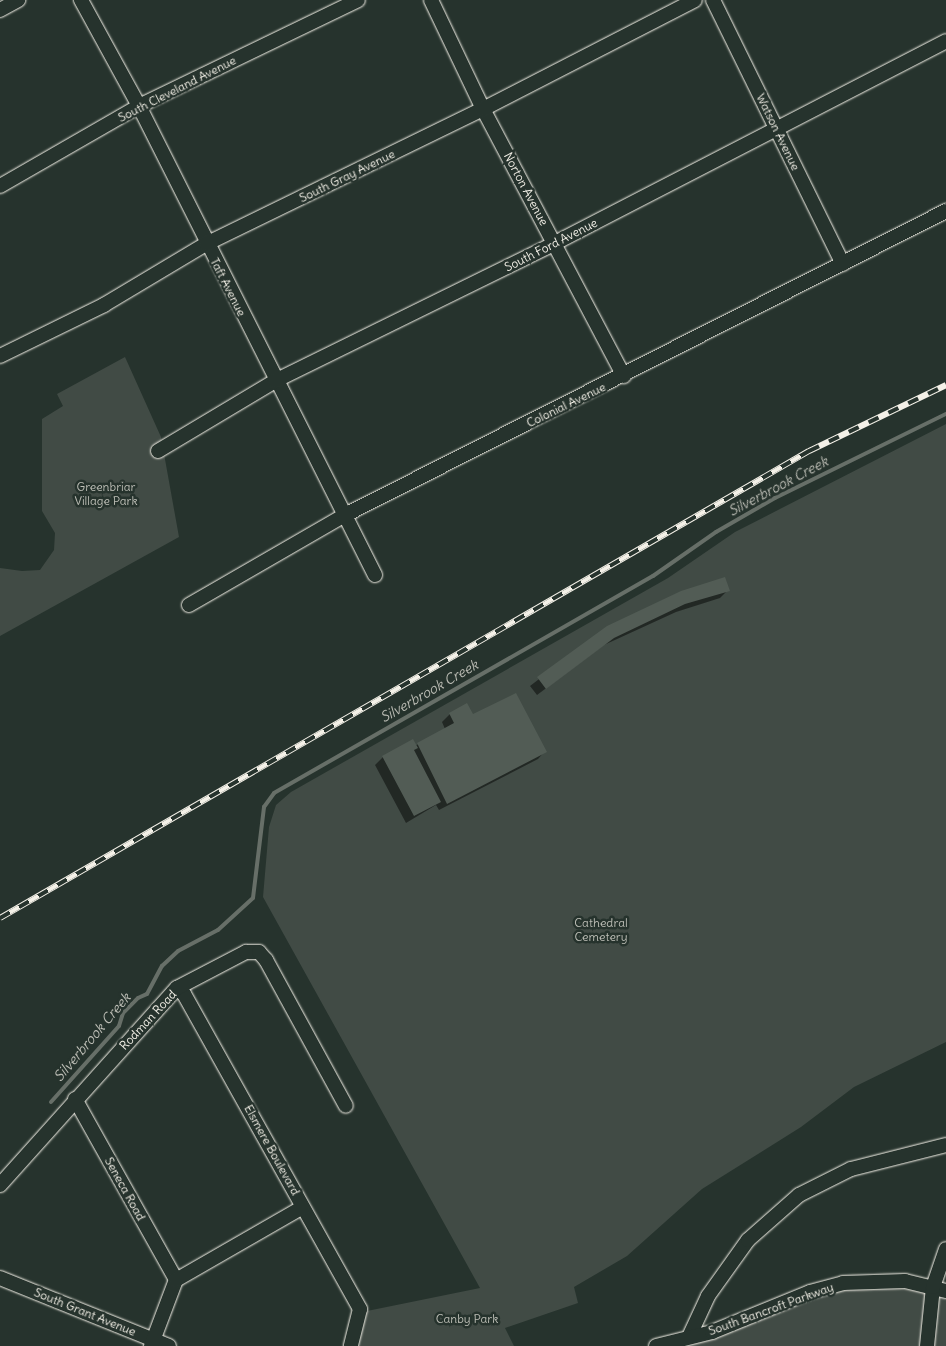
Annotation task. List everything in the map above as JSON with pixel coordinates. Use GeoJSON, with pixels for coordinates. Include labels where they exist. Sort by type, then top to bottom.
{"type":"FeatureCollection","features":[{"type":"Feature","properties":{"kind":"street"},"geometry":{"type":"LineString","coordinates":[[0,10],[18,0]]}},
{"type":"Feature","properties":{"kind":"street","name":"Taft Avenue"},"geometry":{"type":"LineString","coordinates":[[81,0],[139,106],[206,244],[375,575]]}},
{"type":"Feature","properties":{"kind":"street","name":"South Cleveland Avenue"},"geometry":{"type":"LineString","coordinates":[[0,186],[139,106],[358,0]]}},
{"type":"Feature","properties":{"kind":"street","name":"Norton Avenue"},"geometry":{"type":"LineString","coordinates":[[431,0],[483,109],[624,376]]}},
{"type":"Feature","properties":{"kind":"street","name":"South Gray Avenue"},"geometry":{"type":"LineString","coordinates":[[0,356],[104,305],[206,244],[483,109],[695,0]]}},
{"type":"Feature","properties":{"kind":"street","name":"Watson Avenue"},"geometry":{"type":"LineString","coordinates":[[713,0],[843,264]]}},
{"type":"Feature","properties":{"kind":"street","name":"South Ford Avenue"},"geometry":{"type":"LineString","coordinates":[[158,450],[275,380],[555,244],[946,41]]}},
{"type":"Feature","properties":{"kind":"street","name":"Colonial Avenue"},"geometry":{"type":"LineString","coordinates":[[189,605],[345,515],[624,376],[946,211]]}},
{"type":"Feature","properties":{"kind":"street","name":"Rodman Road"},"geometry":{"type":"LineString","coordinates":[[0,1185],[75,1098],[178,988],[246,952],[260,952],[346,1106]]}},
{"type":"Feature","properties":{"kind":"street","name":"Elsmere Boulevard"},"geometry":{"type":"LineString","coordinates":[[178,988],[184,994],[361,1315],[351,1346]]}},
{"type":"Feature","properties":{"kind":"street","name":"Seneca Road"},"geometry":{"type":"LineString","coordinates":[[75,1098],[176,1280]]}},
{"type":"Feature","properties":{"kind":"street"},"geometry":{"type":"LineString","coordinates":[[689,1337],[708,1296],[748,1240],[799,1195],[851,1169],[946,1145]]}},
{"type":"Feature","properties":{"kind":"street"},"geometry":{"type":"LineString","coordinates":[[152,1343],[176,1280],[303,1207]]}},
{"type":"Feature","properties":{"kind":"street"},"geometry":{"type":"LineString","coordinates":[[927,1346],[940,1289],[946,1249]]}},
{"type":"Feature","properties":{"kind":"street","name":"South Grant Avenue"},"geometry":{"type":"LineString","coordinates":[[0,1278],[152,1343],[169,1346]]}},
{"type":"Feature","properties":{"kind":"street","name":"South Bancroft Parkway"},"geometry":{"type":"LineString","coordinates":[[656,1346],[742,1323],[810,1292],[843,1283],[905,1281],[940,1289]]}},
{"type":"Feature","properties":{"kind":"green space","name":"Greenbriar Village Park"},"geometry":{"type":"Polygon","coordinates":[[[125,357],[161,437],[179,537],[0,636],[0,568],[22,571],[40,570],[54,550],[55,533],[42,511],[42,419],[63,406],[57,394],[125,357]]]}},
{"type":"Feature","properties":{"kind":"green space","name":"Cathedral Cemetery"},"geometry":{"type":"Polygon","coordinates":[[[946,424],[946,1042],[854,1087],[801,1127],[702,1189],[627,1256],[574,1287],[578,1303],[505,1328],[514,1346],[356,1346],[367,1311],[480,1288],[263,897],[269,827],[276,805],[291,792],[668,578],[735,532],[946,424]]]}},
{"type":"Feature","properties":{"kind":"green space"},"geometry":{"type":"Polygon","coordinates":[[[843,1283],[946,1291],[946,1346],[656,1346],[843,1283]]]}},
{"type":"Feature","properties":{"kind":"building"},"geometry":{"type":"Polygon","coordinates":[[[725,577],[730,591],[685,604],[614,638],[546,689],[537,677],[607,626],[681,591],[725,577]]]}},
{"type":"Feature","properties":{"kind":"building"},"geometry":{"type":"Polygon","coordinates":[[[516,693],[547,752],[447,804],[417,743],[454,723],[449,713],[467,703],[473,714],[516,693]]]}},
{"type":"Feature","properties":{"kind":"building"},"geometry":{"type":"Polygon","coordinates":[[[413,739],[418,748],[414,750],[441,802],[414,816],[382,756],[413,739]]]}},
{"type":"Feature","properties":{"kind":"waterway","name":"Silverbrook Creek"},"geometry":{"type":"LineString","coordinates":[[51,1102],[119,1026],[123,1013],[138,998],[147,994],[162,966],[178,951],[218,930],[253,898],[264,807],[274,793],[653,576],[716,532],[775,498],[946,414]]}},
{"type":"Feature","properties":{"kind":"railway"},"geometry":{"type":"LineString","coordinates":[[0,918],[809,451],[946,385]]}},
{"type":"Feature","properties":{"kind":"park label","name":"Canby Park"},"geometry":{"type":"Point","coordinates":[467,1319]}}]}
